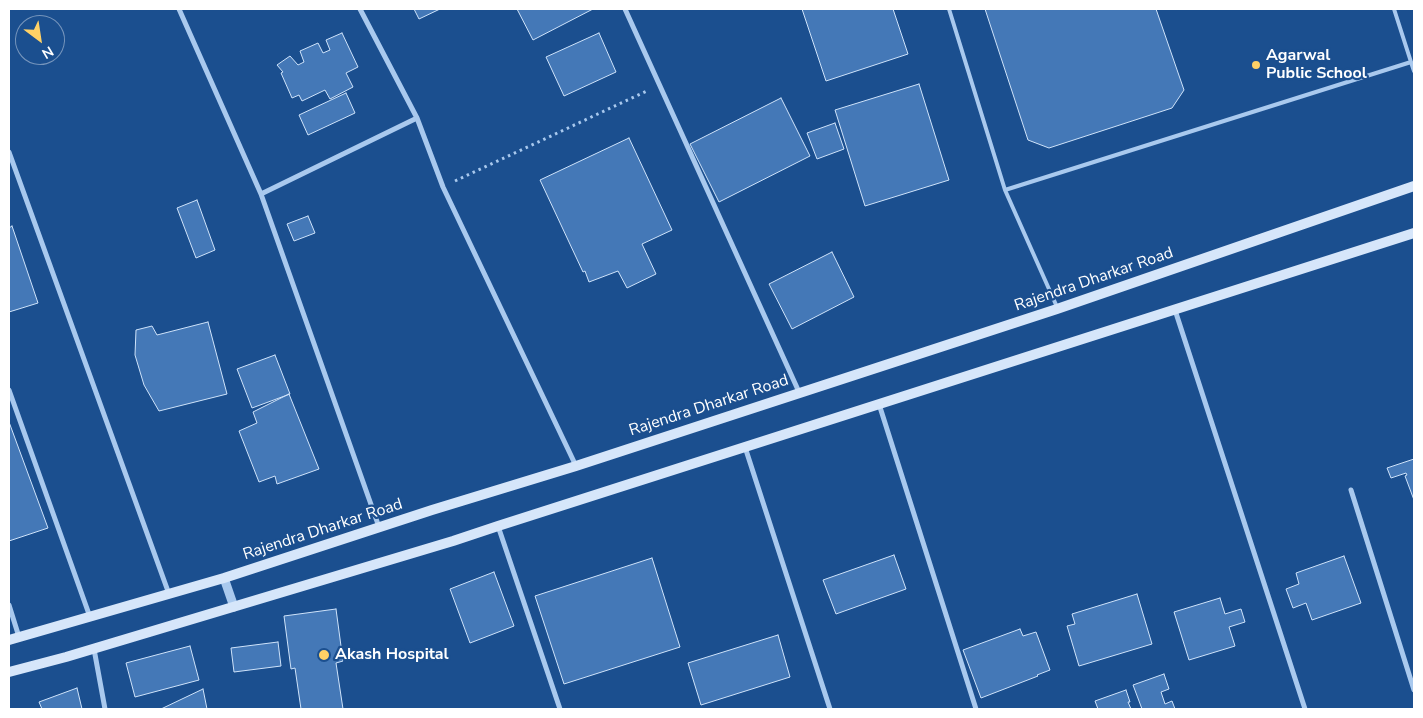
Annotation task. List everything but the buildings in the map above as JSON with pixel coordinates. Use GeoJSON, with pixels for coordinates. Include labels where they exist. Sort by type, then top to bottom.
{"type":"FeatureCollection","features":[{"type":"Feature","properties":{"kind":"main road","name":"Rajendra Dharkar Road"},"geometry":{"type":"LineString","coordinates":[[9,640],[224,578],[432,510],[576,466],[1058,309],[1414,186]]}},
{"type":"Feature","properties":{"kind":"main road"},"geometry":{"type":"LineString","coordinates":[[9,672],[94,649],[453,541],[1414,233]]}},
{"type":"Feature","properties":{"kind":"street"},"geometry":{"type":"LineString","coordinates":[[179,9],[261,194],[379,527]]}},
{"type":"Feature","properties":{"kind":"street"},"geometry":{"type":"LineString","coordinates":[[360,9],[417,118],[443,187],[576,466]]}},
{"type":"Feature","properties":{"kind":"street"},"geometry":{"type":"LineString","coordinates":[[625,9],[661,84],[799,392]]}},
{"type":"Feature","properties":{"kind":"street"},"geometry":{"type":"LineString","coordinates":[[261,194],[417,118]]}},
{"type":"Feature","properties":{"kind":"street"},"geometry":{"type":"LineString","coordinates":[[9,152],[169,594]]}},
{"type":"Feature","properties":{"kind":"street"},"geometry":{"type":"LineString","coordinates":[[1174,310],[1305,709]]}},
{"type":"Feature","properties":{"kind":"street"},"geometry":{"type":"LineString","coordinates":[[9,390],[90,617]]}},
{"type":"Feature","properties":{"kind":"street"},"geometry":{"type":"LineString","coordinates":[[879,404],[976,709]]}},
{"type":"Feature","properties":{"kind":"street"},"geometry":{"type":"LineString","coordinates":[[745,447],[830,709]]}},
{"type":"Feature","properties":{"kind":"street"},"geometry":{"type":"LineString","coordinates":[[1351,490],[1414,690]]}},
{"type":"Feature","properties":{"kind":"street"},"geometry":{"type":"LineString","coordinates":[[498,526],[560,709]]}},
{"type":"Feature","properties":{"kind":"street"},"geometry":{"type":"LineString","coordinates":[[224,578],[234,607]]}},
{"type":"Feature","properties":{"kind":"street"},"geometry":{"type":"LineString","coordinates":[[9,605],[19,637]]}},
{"type":"Feature","properties":{"kind":"street"},"geometry":{"type":"LineString","coordinates":[[94,649],[105,709]]}},
{"type":"Feature","properties":{"kind":"lane"},"geometry":{"type":"LineString","coordinates":[[949,9],[1005,190],[1058,309]]}},
{"type":"Feature","properties":{"kind":"lane"},"geometry":{"type":"LineString","coordinates":[[1394,9],[1414,71]]}},
{"type":"Feature","properties":{"kind":"lane"},"geometry":{"type":"LineString","coordinates":[[1005,190],[1411,62]]}},
{"type":"Feature","properties":{"kind":"path"},"geometry":{"type":"LineString","coordinates":[[443,187],[661,84]]}},
{"type":"Feature","properties":{"kind":"place","name":"Agarwal Public School"},"geometry":{"type":"Point","coordinates":[1256,65]}},
{"type":"Feature","properties":{"kind":"place","name":"Akash Hospital"},"geometry":{"type":"Point","coordinates":[324,655]}}]}
